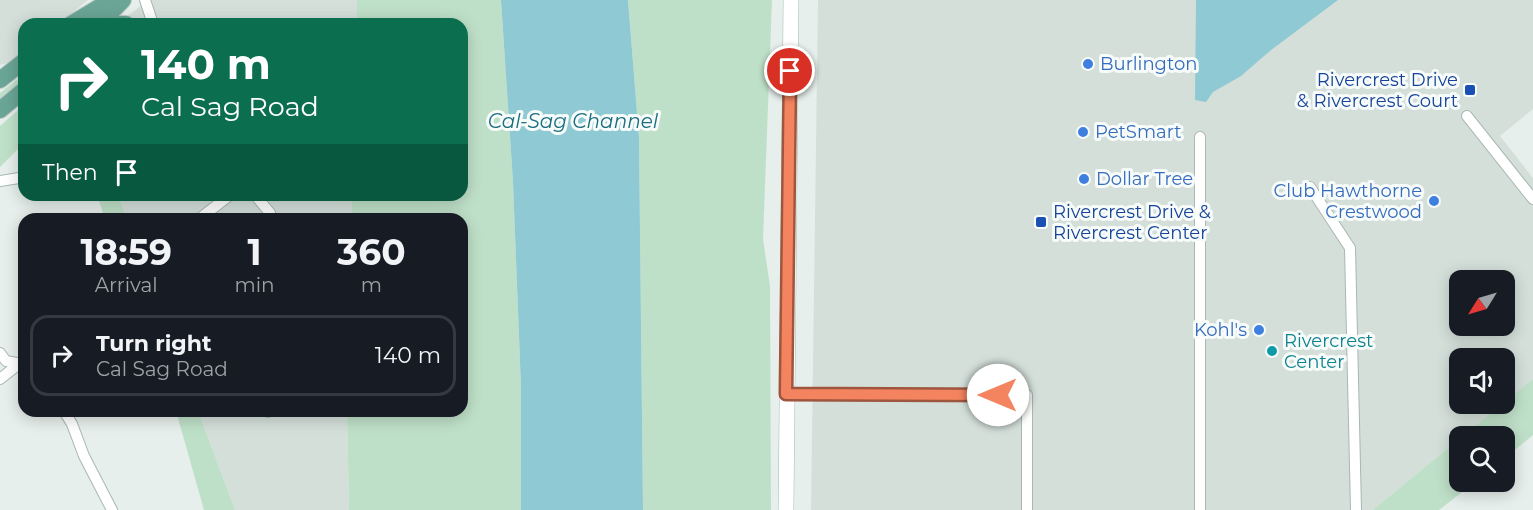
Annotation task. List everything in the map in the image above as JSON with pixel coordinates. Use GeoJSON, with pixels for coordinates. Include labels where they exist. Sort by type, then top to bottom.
{"type":"FeatureCollection","features":[{"type":"Feature","properties":{"kind":"main road"},"geometry":{"type":"LineString","coordinates":[[81,18],[111,0]]}},
{"type":"Feature","properties":{"kind":"main road"},"geometry":{"type":"LineString","coordinates":[[106,18],[123,0]]}},
{"type":"Feature","properties":{"kind":"main road"},"geometry":{"type":"LineString","coordinates":[[786,510],[791,0]]}},
{"type":"Feature","properties":{"kind":"main road"},"geometry":{"type":"LineString","coordinates":[[0,110],[18,95]]}},
{"type":"Feature","properties":{"kind":"street"},"geometry":{"type":"LineString","coordinates":[[145,0],[151,18]]}},
{"type":"Feature","properties":{"kind":"street"},"geometry":{"type":"LineString","coordinates":[[1467,116],[1533,199]]}},
{"type":"Feature","properties":{"kind":"street"},"geometry":{"type":"LineString","coordinates":[[1200,137],[1200,510]]}},
{"type":"Feature","properties":{"kind":"street"},"geometry":{"type":"LineString","coordinates":[[0,181],[18,177]]}},
{"type":"Feature","properties":{"kind":"street"},"geometry":{"type":"LineString","coordinates":[[1310,187],[1350,248],[1356,510]]}},
{"type":"Feature","properties":{"kind":"street"},"geometry":{"type":"LineString","coordinates":[[207,213],[222,201]]}},
{"type":"Feature","properties":{"kind":"street"},"geometry":{"type":"LineString","coordinates":[[260,201],[270,213]]}},
{"type":"Feature","properties":{"kind":"street"},"geometry":{"type":"LineString","coordinates":[[0,353],[6,361],[18,362]]}},
{"type":"Feature","properties":{"kind":"street"},"geometry":{"type":"LineString","coordinates":[[0,379],[18,366]]}},
{"type":"Feature","properties":{"kind":"street"},"geometry":{"type":"LineString","coordinates":[[786,394],[1027,395],[1027,510]]}},
{"type":"Feature","properties":{"kind":"street"},"geometry":{"type":"LineString","coordinates":[[68,417],[84,456],[112,510]]}},
{"type":"Feature","properties":{"kind":"shaded area"},"geometry":{"type":"Polygon","coordinates":[[[0,0],[88,0],[66,18],[18,18],[18,56],[11,62],[0,65],[0,0]]]}},
{"type":"Feature","properties":{"kind":"shaded area"},"geometry":{"type":"Polygon","coordinates":[[[148,0],[357,0],[357,18],[126,18],[148,0]]]}},
{"type":"Feature","properties":{"kind":"shaded area","name":"Rivercrest Center"},"geometry":{"type":"Polygon","coordinates":[[[818,0],[1533,0],[1533,109],[1500,136],[1533,178],[1533,379],[1515,394],[1515,348],[1449,348],[1449,414],[1490,414],[1476,426],[1449,426],[1449,447],[1373,510],[811,510],[818,0]]]}},
{"type":"Feature","properties":{"kind":"shaded area"},"geometry":{"type":"Polygon","coordinates":[[[120,201],[352,201],[351,213],[125,213],[120,201]]]}},
{"type":"Feature","properties":{"kind":"shaded area"},"geometry":{"type":"Polygon","coordinates":[[[200,417],[347,417],[349,510],[235,510],[200,417]]]}},
{"type":"Feature","properties":{"kind":"green space"},"geometry":{"type":"Polygon","coordinates":[[[357,0],[501,0],[513,182],[521,387],[521,510],[349,510],[347,417],[468,417],[468,213],[351,213],[352,201],[468,201],[468,18],[357,18],[357,0]]]}},
{"type":"Feature","properties":{"kind":"green space"},"geometry":{"type":"Polygon","coordinates":[[[628,0],[772,0],[763,239],[770,286],[771,510],[643,510],[639,138],[628,0]]]}},
{"type":"Feature","properties":{"kind":"green space"},"geometry":{"type":"Polygon","coordinates":[[[18,79],[18,89],[0,104],[0,93],[18,79]]]}},
{"type":"Feature","properties":{"kind":"green space"},"geometry":{"type":"Polygon","coordinates":[[[18,110],[18,149],[0,167],[0,126],[18,110]]]}},
{"type":"Feature","properties":{"kind":"green space"},"geometry":{"type":"Polygon","coordinates":[[[99,201],[120,201],[125,213],[103,213],[99,201]]]}},
{"type":"Feature","properties":{"kind":"green space"},"geometry":{"type":"Polygon","coordinates":[[[1533,379],[1533,435],[1515,450],[1515,426],[1475,426],[1490,414],[1515,414],[1515,394],[1533,379]]]}},
{"type":"Feature","properties":{"kind":"green space"},"geometry":{"type":"Polygon","coordinates":[[[178,417],[200,417],[235,510],[204,510],[178,417]]]}},
{"type":"Feature","properties":{"kind":"green space"},"geometry":{"type":"Polygon","coordinates":[[[1449,447],[1449,492],[1462,492],[1439,510],[1373,510],[1449,447]]]}},
{"type":"Feature","properties":{"kind":"water","name":"Cal-Sag Channel"},"geometry":{"type":"Polygon","coordinates":[[[501,0],[628,0],[639,138],[643,510],[521,510],[521,387],[513,182],[501,0]]]}},
{"type":"Feature","properties":{"kind":"water"},"geometry":{"type":"Polygon","coordinates":[[[1196,0],[1338,0],[1271,50],[1241,76],[1213,92],[1206,102],[1195,100],[1196,0]]]}},
{"type":"Feature","properties":{"kind":"place","name":"Burlington"},"geometry":{"type":"Point","coordinates":[1088,64]}},
{"type":"Feature","properties":{"kind":"place","name":"Rivercrest Drive & Rivercrest Court"},"geometry":{"type":"Point","coordinates":[1470,90]}},
{"type":"Feature","properties":{"kind":"place","name":"PetSmart"},"geometry":{"type":"Point","coordinates":[1083,132]}},
{"type":"Feature","properties":{"kind":"place","name":"Dollar Tree"},"geometry":{"type":"Point","coordinates":[1084,179]}},
{"type":"Feature","properties":{"kind":"place","name":"Club Hawthorne Crestwood"},"geometry":{"type":"Point","coordinates":[1434,201]}},
{"type":"Feature","properties":{"kind":"place","name":"Rivercrest Drive & Rivercrest Center"},"geometry":{"type":"Point","coordinates":[1041,222]}},
{"type":"Feature","properties":{"kind":"place","name":"Kohl's"},"geometry":{"type":"Point","coordinates":[1259,330]}},
{"type":"Feature","properties":{"kind":"place","name":"Rivercrest Center"},"geometry":{"type":"Point","coordinates":[1272,351]}},
{"type":"Feature","properties":{"kind":"route"},"geometry":{"type":"LineString","coordinates":[[790,71],[786,394],[998,395]]}}]}
